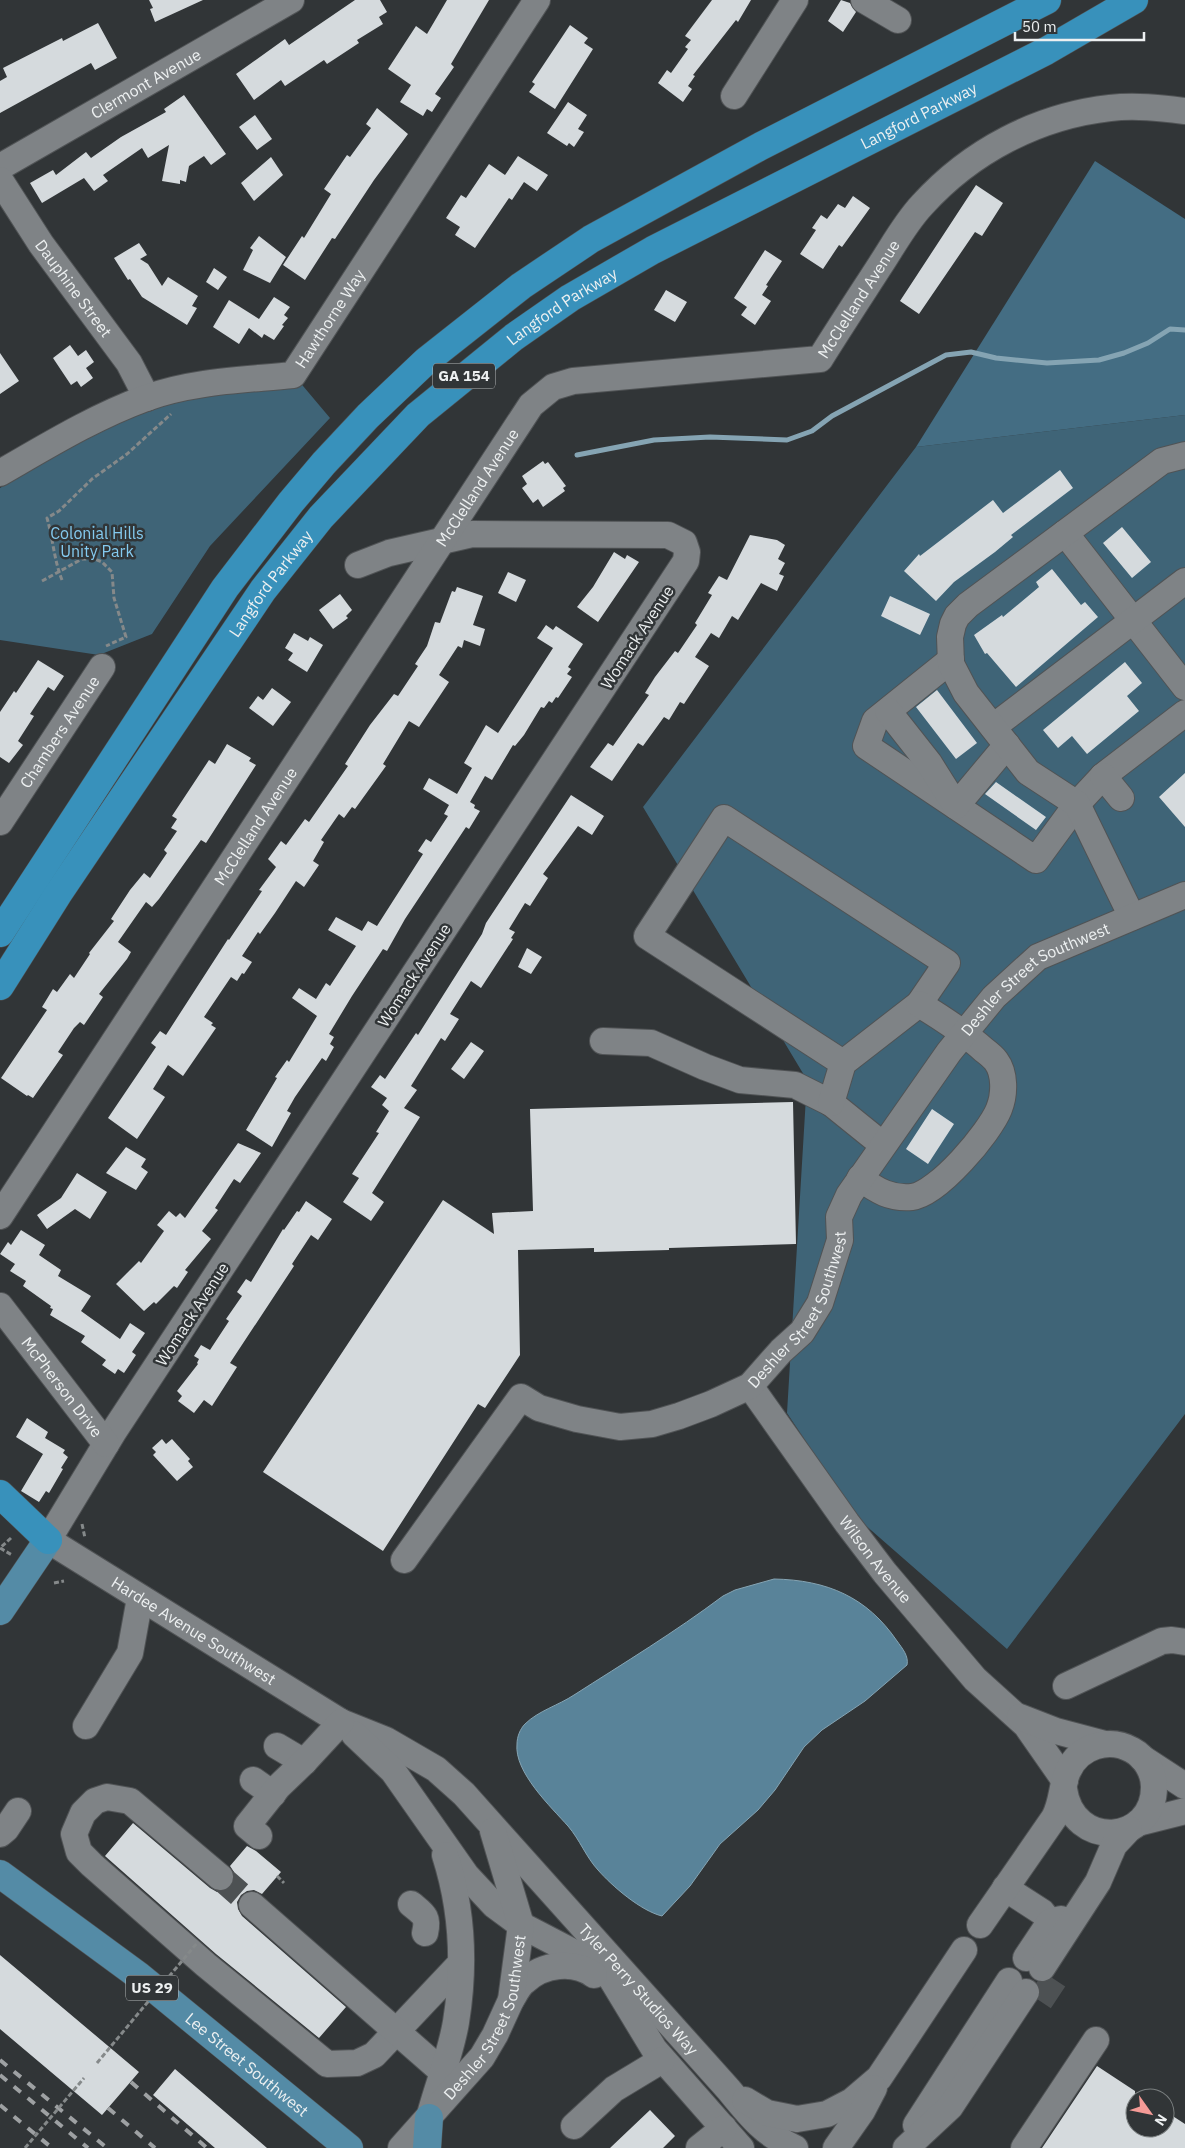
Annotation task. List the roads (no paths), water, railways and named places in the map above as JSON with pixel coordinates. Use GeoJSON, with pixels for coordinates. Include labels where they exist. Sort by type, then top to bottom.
{"type":"FeatureCollection","features":[{"type":"Feature","properties":{"kind":"highway","name":"Langford Parkway"},"geometry":{"type":"LineString","coordinates":[[0,933],[225,588],[291,502],[324,463],[368,416],[426,361],[521,286],[591,239],[761,146],[1047,0]]}},
{"type":"Feature","properties":{"kind":"highway","name":"Langford Parkway"},"geometry":{"type":"LineString","coordinates":[[0,986],[58,894],[262,590],[321,517],[418,415],[514,336],[570,298],[652,250],[1046,51],[1134,0]]}},
{"type":"Feature","properties":{"kind":"highway"},"geometry":{"type":"LineString","coordinates":[[0,1494],[48,1540]]}},
{"type":"Feature","properties":{"kind":"highway"},"geometry":{"type":"LineString","coordinates":[[5,1525],[48,1540]]}},
{"type":"Feature","properties":{"kind":"main road","name":"Womack Avenue"},"geometry":{"type":"LineString","coordinates":[[0,1611],[48,1540]]}},
{"type":"Feature","properties":{"kind":"main road","name":"Lee Street Southwest"},"geometry":{"type":"LineString","coordinates":[[0,1874],[138,1976],[349,2148]]}},
{"type":"Feature","properties":{"kind":"main road"},"geometry":{"type":"LineString","coordinates":[[300,2108],[316,2136],[319,2148]]}},
{"type":"Feature","properties":{"kind":"main road"},"geometry":{"type":"LineString","coordinates":[[426,2148],[429,2118]]}},
{"type":"Feature","properties":{"kind":"street","name":"Clermont Avenue"},"geometry":{"type":"LineString","coordinates":[[0,167],[291,0]]}},
{"type":"Feature","properties":{"kind":"street","name":"Hawthorne Way"},"geometry":{"type":"LineString","coordinates":[[0,473],[75,429],[147,398],[205,384],[293,375],[537,0]]}},
{"type":"Feature","properties":{"kind":"street"},"geometry":{"type":"LineString","coordinates":[[734,96],[795,0]]}},
{"type":"Feature","properties":{"kind":"street"},"geometry":{"type":"LineString","coordinates":[[864,0],[898,20]]}},
{"type":"Feature","properties":{"kind":"street","name":"McClelland Avenue"},"geometry":{"type":"LineString","coordinates":[[0,1216],[531,405],[553,387],[573,381],[820,359],[901,232],[922,205],[961,168],[1006,138],[1056,118],[1110,108],[1154,107],[1185,111]]}},
{"type":"Feature","properties":{"kind":"street","name":"Dauphine Street"},"geometry":{"type":"LineString","coordinates":[[0,180],[41,244],[129,363],[147,398]]}},
{"type":"Feature","properties":{"kind":"street"},"geometry":{"type":"LineString","coordinates":[[1132,917],[1076,804],[1028,772],[966,693],[951,664],[950,638],[957,616],[968,605],[1162,460],[1185,455]]}},
{"type":"Feature","properties":{"kind":"street"},"geometry":{"type":"LineString","coordinates":[[1065,533],[1185,687]]}},
{"type":"Feature","properties":{"kind":"street","name":"Womack Avenue"},"geometry":{"type":"LineString","coordinates":[[48,1540],[106,1444],[681,570],[686,561],[687,552],[684,543],[668,535],[472,534],[389,553],[358,565]]}},
{"type":"Feature","properties":{"kind":"street"},"geometry":{"type":"LineString","coordinates":[[956,806],[1000,736],[1132,619],[1185,581]]}},
{"type":"Feature","properties":{"kind":"street"},"geometry":{"type":"LineString","coordinates":[[951,660],[875,721],[866,746],[1036,860],[1076,804],[1102,776],[1185,713]]}},
{"type":"Feature","properties":{"kind":"street","name":"Chambers Avenue"},"geometry":{"type":"LineString","coordinates":[[0,822],[102,667]]}},
{"type":"Feature","properties":{"kind":"street"},"geometry":{"type":"LineString","coordinates":[[888,710],[929,763],[956,806]]}},
{"type":"Feature","properties":{"kind":"street"},"geometry":{"type":"LineString","coordinates":[[1102,776],[1121,798]]}},
{"type":"Feature","properties":{"kind":"street"},"geometry":{"type":"LineString","coordinates":[[831,1103],[843,1064],[919,1004],[947,963],[724,818],[647,936],[843,1064]]}},
{"type":"Feature","properties":{"kind":"street","name":"Deshler Street Southwest"},"geometry":{"type":"LineString","coordinates":[[404,1560],[522,1397],[539,1408],[577,1419],[620,1427],[652,1424],[679,1416],[750,1386],[781,1351],[802,1332],[820,1303],[840,1240],[839,1217],[849,1195],[949,1052],[994,997],[1038,957],[1185,895]]}},
{"type":"Feature","properties":{"kind":"street"},"geometry":{"type":"LineString","coordinates":[[860,1178],[873,1188],[889,1196],[914,1197],[941,1182],[977,1143],[1000,1108],[1004,1082],[996,1061],[965,1032],[919,1004]]}},
{"type":"Feature","properties":{"kind":"street"},"geometry":{"type":"LineString","coordinates":[[603,1041],[651,1043],[740,1080],[795,1085],[831,1103],[883,1145]]}},
{"type":"Feature","properties":{"kind":"street","name":"McPherson Drive"},"geometry":{"type":"LineString","coordinates":[[0,1306],[106,1444]]}},
{"type":"Feature","properties":{"kind":"street","name":"Wilson Avenue"},"geometry":{"type":"LineString","coordinates":[[750,1386],[847,1523],[892,1581],[975,1679],[1019,1717]]}},
{"type":"Feature","properties":{"kind":"street","name":"Hardee Avenue Southwest"},"geometry":{"type":"LineString","coordinates":[[48,1540],[340,1722],[386,1740],[436,1769],[490,1821]]}},
{"type":"Feature","properties":{"kind":"street"},"geometry":{"type":"LineString","coordinates":[[86,1726],[101,1682],[130,1653],[140,1598]]}},
{"type":"Feature","properties":{"kind":"street"},"geometry":{"type":"LineString","coordinates":[[1066,1686],[1162,1641],[1185,1642]]}},
{"type":"Feature","properties":{"kind":"street"},"geometry":{"type":"LineString","coordinates":[[1019,1717],[1056,1731],[1105,1744],[1125,1746],[1185,1786]]}},
{"type":"Feature","properties":{"kind":"street"},"geometry":{"type":"LineString","coordinates":[[1019,1717],[1040,1742],[1064,1785],[1068,1806],[1072,1814],[1087,1827],[1107,1833],[1185,1811]]}},
{"type":"Feature","properties":{"kind":"street"},"geometry":{"type":"LineString","coordinates":[[259,1836],[247,1826],[273,1790],[304,1762],[340,1722]]}},
{"type":"Feature","properties":{"kind":"street","name":"Hardee Avenue Southwest"},"geometry":{"type":"LineString","coordinates":[[340,1722],[393,1771],[416,1800],[440,1840]]}},
{"type":"Feature","properties":{"kind":"street"},"geometry":{"type":"LineString","coordinates":[[980,1925],[1054,1818],[1062,1799],[1067,1771],[1078,1755],[1086,1749],[1105,1744]]}},
{"type":"Feature","properties":{"kind":"street"},"geometry":{"type":"LineString","coordinates":[[277,1746],[304,1762]]}},
{"type":"Feature","properties":{"kind":"street"},"geometry":{"type":"LineString","coordinates":[[1041,1968],[1098,1882],[1111,1850],[1150,1807],[1154,1791],[1152,1776],[1142,1758]]}},
{"type":"Feature","properties":{"kind":"street"},"geometry":{"type":"LineString","coordinates":[[220,1877],[130,1801],[106,1797],[95,1801],[83,1813],[74,1834],[79,1852],[92,1865],[206,1965],[327,2064],[357,2063],[374,2055],[460,1964]]}},
{"type":"Feature","properties":{"kind":"street"},"geometry":{"type":"LineString","coordinates":[[0,1834],[6,1829],[18,1811]]}},
{"type":"Feature","properties":{"kind":"street","name":"Deshler Street Southwest"},"geometry":{"type":"LineString","coordinates":[[450,2078],[486,2050],[511,2000],[521,1925],[490,1821]]}},
{"type":"Feature","properties":{"kind":"street","name":"Tyler Perry Studios Way"},"geometry":{"type":"LineString","coordinates":[[490,1821],[730,2090],[759,2126],[795,2148]]}},
{"type":"Feature","properties":{"kind":"street","name":"Deshler Street Southwest"},"geometry":{"type":"LineString","coordinates":[[401,2148],[429,2118],[450,2078],[461,1978],[459,1913],[453,1881],[440,1840]]}},
{"type":"Feature","properties":{"kind":"street","name":"Tyler Perry Studios Way"},"geometry":{"type":"LineString","coordinates":[[440,1840],[466,1875],[494,1904],[521,1925],[594,1963],[611,1978],[658,2055],[742,2148]]}},
{"type":"Feature","properties":{"kind":"street"},"geometry":{"type":"LineString","coordinates":[[1041,1968],[1083,1935],[1096,1904],[1098,1882]]}},
{"type":"Feature","properties":{"kind":"street"},"geometry":{"type":"LineString","coordinates":[[1005,1888],[1042,1912],[1050,1922],[1041,1968]]}},
{"type":"Feature","properties":{"kind":"street"},"geometry":{"type":"LineString","coordinates":[[411,1904],[424,1916],[428,1923],[425,1933]]}},
{"type":"Feature","properties":{"kind":"street"},"geometry":{"type":"LineString","coordinates":[[252,1905],[450,2078]]}},
{"type":"Feature","properties":{"kind":"street"},"geometry":{"type":"LineString","coordinates":[[1050,1922],[1078,1914]]}},
{"type":"Feature","properties":{"kind":"street"},"geometry":{"type":"LineString","coordinates":[[836,2148],[862,2111],[878,2078],[964,1950]]}},
{"type":"Feature","properties":{"kind":"street"},"geometry":{"type":"LineString","coordinates":[[511,2000],[524,1981],[545,1968],[556,1966],[588,1971],[604,1983],[628,2007]]}},
{"type":"Feature","properties":{"kind":"street"},"geometry":{"type":"LineString","coordinates":[[1025,1992],[950,2107],[908,2145],[916,2125],[1002,1996],[1025,1992]]}},
{"type":"Feature","properties":{"kind":"street"},"geometry":{"type":"LineString","coordinates":[[574,2126],[614,2089],[658,2055],[676,2030]]}},
{"type":"Feature","properties":{"kind":"street"},"geometry":{"type":"LineString","coordinates":[[1024,2148],[1096,2040]]}},
{"type":"Feature","properties":{"kind":"street"},"geometry":{"type":"LineString","coordinates":[[730,2090],[767,2114],[797,2119],[827,2114],[852,2101],[878,2078]]}},
{"type":"Feature","properties":{"kind":"street"},"geometry":{"type":"LineString","coordinates":[[700,2148],[724,2128]]}},
{"type":"Feature","properties":{"kind":"waterway"},"geometry":{"type":"LineString","coordinates":[[577,455],[654,440],[710,437],[787,440],[812,431],[832,416],[946,355],[971,352],[996,358],[1047,363],[1099,360],[1124,353],[1148,343],[1170,329],[1185,330]]}},
{"type":"Feature","properties":{"kind":"tunnel"},"geometry":{"type":"LineString","coordinates":[[220,1877],[252,1905]]}},
{"type":"Feature","properties":{"kind":"tunnel"},"geometry":{"type":"LineString","coordinates":[[1040,2001],[1056,1977]]}},
{"type":"Feature","properties":{"kind":"railway"},"geometry":{"type":"LineString","coordinates":[[0,2060],[107,2148]]}},
{"type":"Feature","properties":{"kind":"railway"},"geometry":{"type":"LineString","coordinates":[[0,2075],[88,2148]]}},
{"type":"Feature","properties":{"kind":"railway"},"geometry":{"type":"LineString","coordinates":[[131,2082],[207,2148]]}},
{"type":"Feature","properties":{"kind":"railway"},"geometry":{"type":"LineString","coordinates":[[0,2105],[52,2148]]}},
{"type":"Feature","properties":{"kind":"railway"},"geometry":{"type":"LineString","coordinates":[[108,2108],[155,2148]]}},
{"type":"Feature","properties":{"kind":"park label","name":"Colonial Hills Unity Park"},"geometry":{"type":"Point","coordinates":[97,542]}}]}
